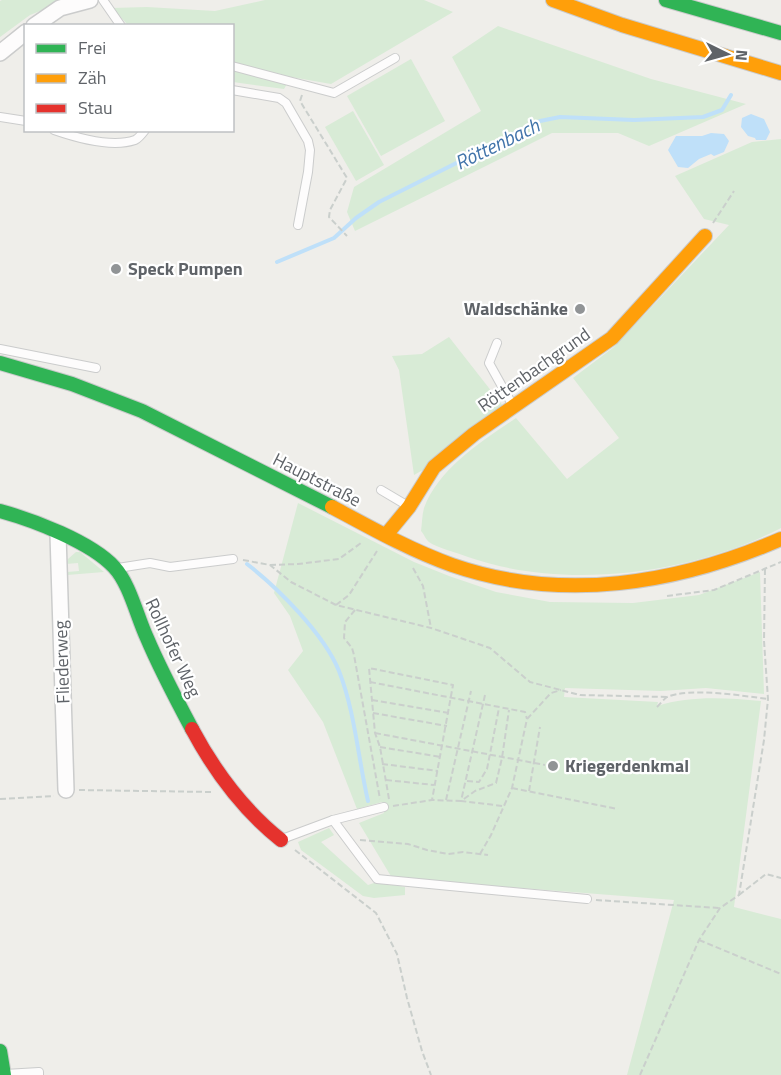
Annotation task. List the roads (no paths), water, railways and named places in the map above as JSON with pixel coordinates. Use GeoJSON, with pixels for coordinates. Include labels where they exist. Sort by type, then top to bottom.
{"type":"FeatureCollection","features":[{"type":"Feature","properties":{"kind":"main road"},"geometry":{"type":"LineString","coordinates":[[553,0],[621,25],[781,73]]}},
{"type":"Feature","properties":{"kind":"main road"},"geometry":{"type":"LineString","coordinates":[[666,0],[781,33]]}},
{"type":"Feature","properties":{"kind":"main road","name":"Röttenbachgrund"},"geometry":{"type":"LineString","coordinates":[[386,535],[409,507],[435,468],[474,434],[612,338],[705,236]]}},
{"type":"Feature","properties":{"kind":"main road","name":"Hauptstraße"},"geometry":{"type":"LineString","coordinates":[[0,363],[66,383],[142,411],[386,535],[447,563],[500,576],[560,584],[595,585],[671,578],[722,564],[781,539]]}},
{"type":"Feature","properties":{"kind":"main road","name":"Rollhofer Weg"},"geometry":{"type":"LineString","coordinates":[[0,511],[14,514],[88,548],[115,568],[147,640],[213,768],[230,792],[262,827],[281,840]]}},
{"type":"Feature","properties":{"kind":"main road"},"geometry":{"type":"LineString","coordinates":[[0,1051],[3,1074]]}},
{"type":"Feature","properties":{"kind":"street"},"geometry":{"type":"LineString","coordinates":[[37,24],[60,8],[90,0]]}},
{"type":"Feature","properties":{"kind":"street"},"geometry":{"type":"LineString","coordinates":[[0,53],[24,34]]}},
{"type":"Feature","properties":{"kind":"street","name":"Fliederweg"},"geometry":{"type":"LineString","coordinates":[[58,534],[66,790]]}},
{"type":"Feature","properties":{"kind":"lane"},"geometry":{"type":"LineString","coordinates":[[103,0],[120,24]]}},
{"type":"Feature","properties":{"kind":"lane"},"geometry":{"type":"LineString","coordinates":[[234,67],[334,93],[395,58]]}},
{"type":"Feature","properties":{"kind":"lane"},"geometry":{"type":"LineString","coordinates":[[234,90],[279,98],[286,103],[308,141],[310,150],[308,172],[298,225]]}},
{"type":"Feature","properties":{"kind":"lane"},"geometry":{"type":"LineString","coordinates":[[0,117],[24,121]]}},
{"type":"Feature","properties":{"kind":"lane"},"geometry":{"type":"LineString","coordinates":[[60,132],[82,139],[120,142],[137,140],[143,132]]}},
{"type":"Feature","properties":{"kind":"lane"},"geometry":{"type":"LineString","coordinates":[[497,343],[489,363],[514,407]]}},
{"type":"Feature","properties":{"kind":"lane"},"geometry":{"type":"LineString","coordinates":[[0,349],[96,368]]}},
{"type":"Feature","properties":{"kind":"lane"},"geometry":{"type":"LineString","coordinates":[[381,490],[409,507]]}},
{"type":"Feature","properties":{"kind":"lane"},"geometry":{"type":"LineString","coordinates":[[115,568],[150,563],[170,567],[233,559]]}},
{"type":"Feature","properties":{"kind":"lane"},"geometry":{"type":"LineString","coordinates":[[281,840],[333,820],[383,807]]}},
{"type":"Feature","properties":{"kind":"lane"},"geometry":{"type":"LineString","coordinates":[[333,820],[377,879],[587,900]]}},
{"type":"Feature","properties":{"kind":"lane"},"geometry":{"type":"LineString","coordinates":[[3,1074],[39,1072],[39,1075]]}},
{"type":"Feature","properties":{"kind":"water"},"geometry":{"type":"Polygon","coordinates":[[[751,114],[764,119],[770,132],[766,140],[756,140],[748,136],[741,127],[742,118],[751,114]]]}},
{"type":"Feature","properties":{"kind":"water"},"geometry":{"type":"Polygon","coordinates":[[[711,133],[724,134],[729,141],[724,152],[699,159],[688,168],[678,167],[668,150],[676,136],[702,136],[711,133]]]}},
{"type":"Feature","properties":{"kind":"waterway","name":"Röttenbach"},"geometry":{"type":"LineString","coordinates":[[277,262],[334,238],[356,218],[379,202],[540,121],[560,117],[634,120],[703,117],[722,110],[731,95]]}},
{"type":"Feature","properties":{"kind":"waterway"},"geometry":{"type":"LineString","coordinates":[[247,564],[299,613],[323,642],[332,657],[349,703],[368,801]]}},
{"type":"Feature","properties":{"kind":"place","name":"Speck Pumpen"},"geometry":{"type":"Point","coordinates":[116,269]}},
{"type":"Feature","properties":{"kind":"place","name":"Waldschänke"},"geometry":{"type":"Point","coordinates":[580,309]}},
{"type":"Feature","properties":{"kind":"place","name":"Kriegerdenkmal"},"geometry":{"type":"Point","coordinates":[553,766]}}]}
